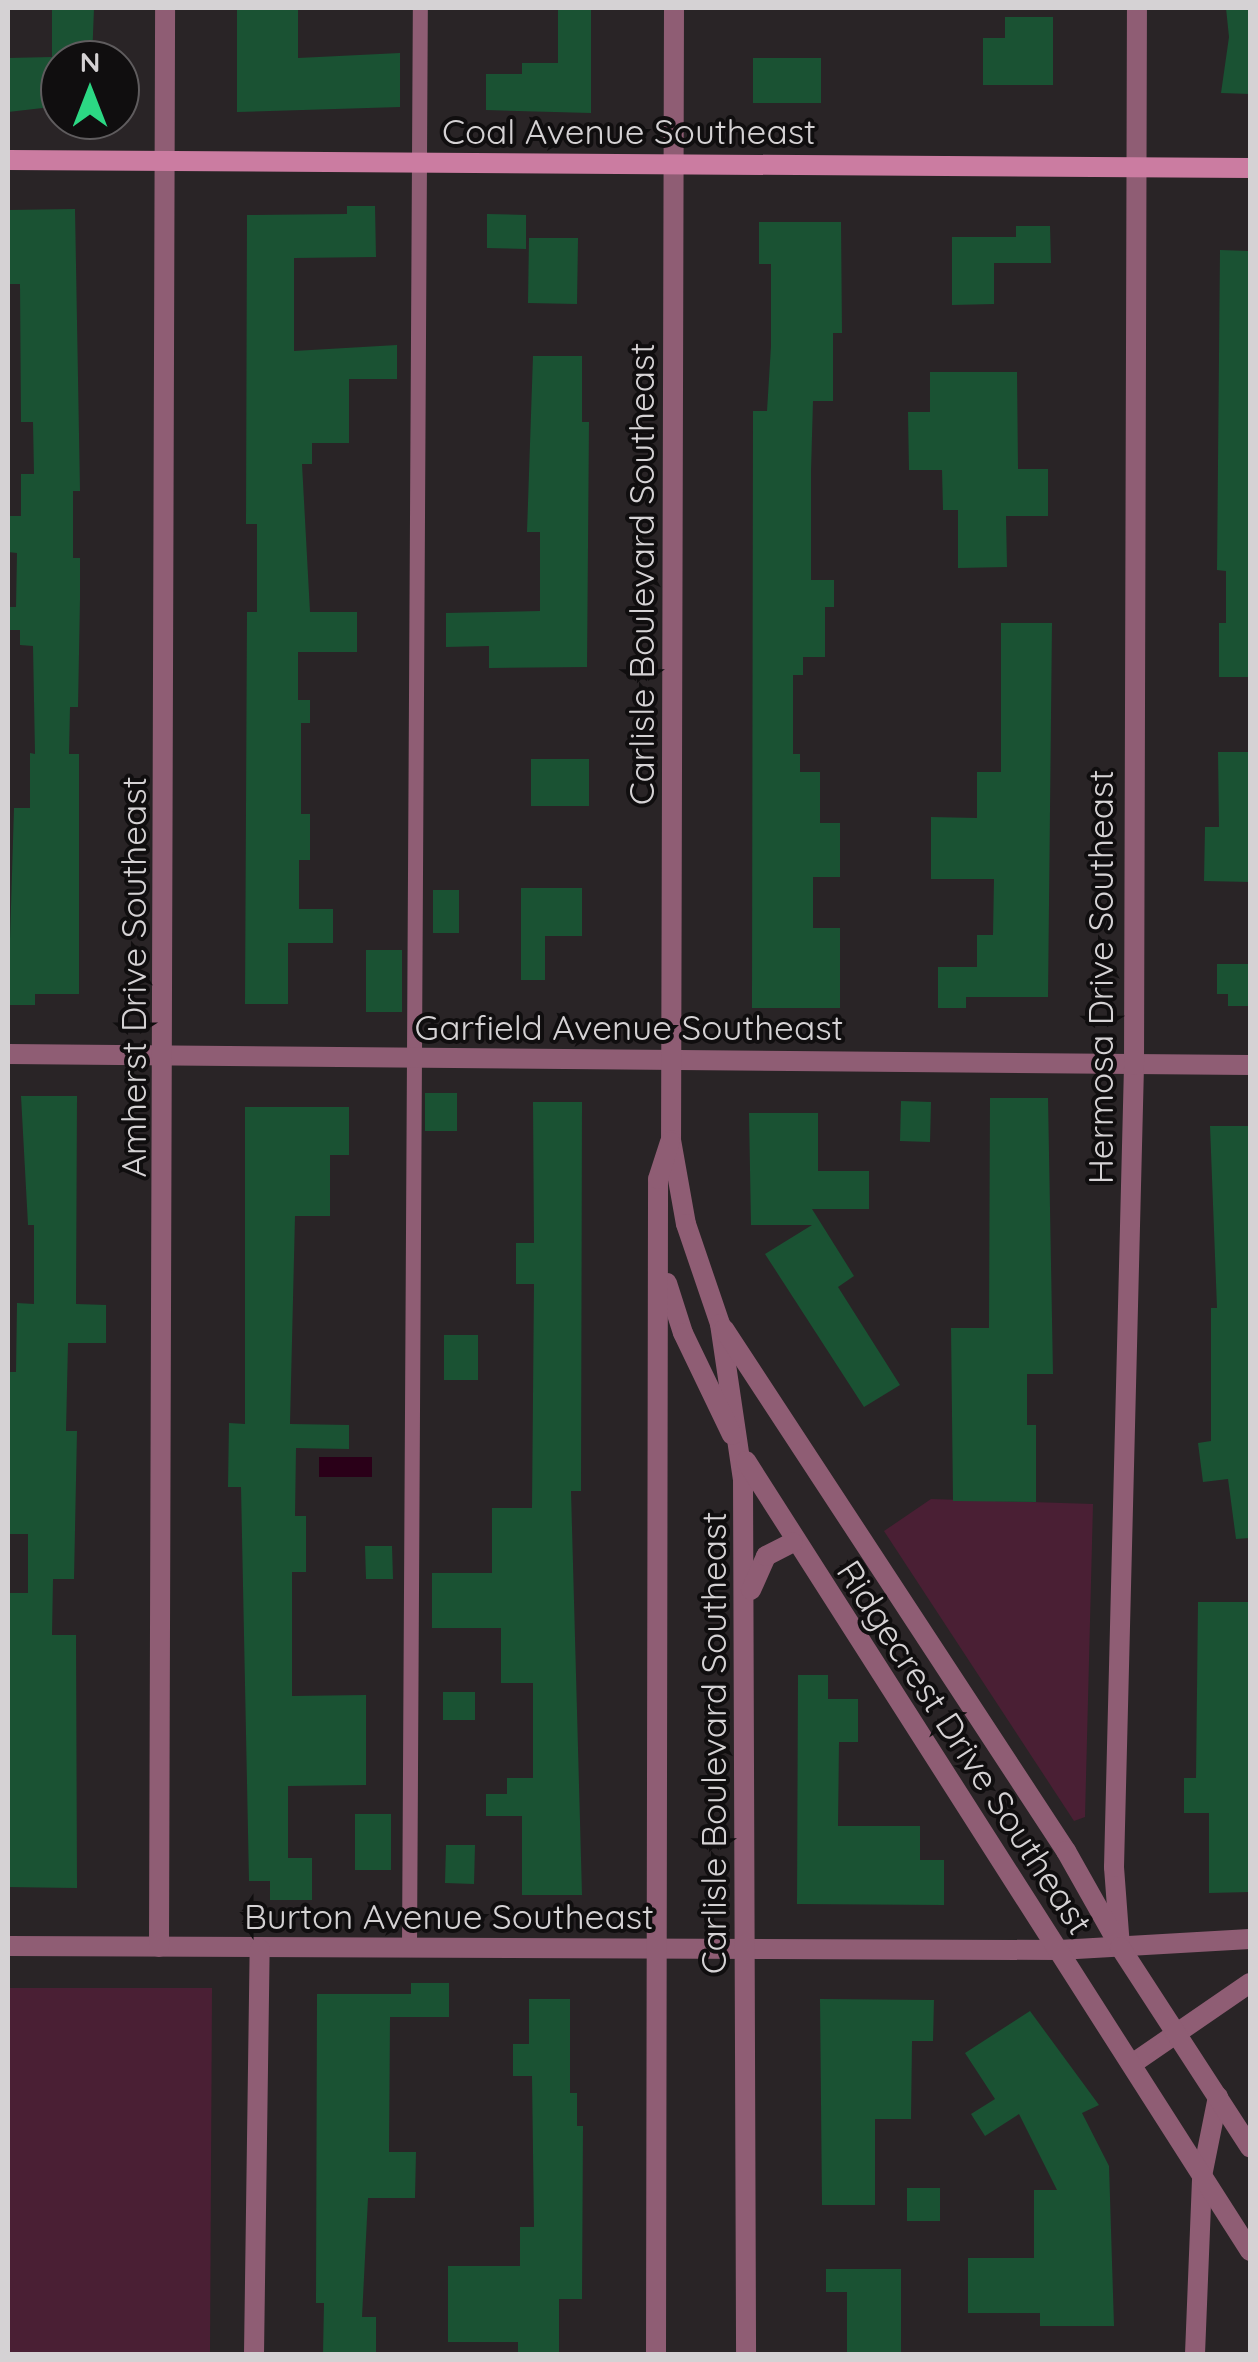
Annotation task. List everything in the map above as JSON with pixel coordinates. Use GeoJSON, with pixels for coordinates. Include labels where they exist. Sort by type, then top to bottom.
{"type":"FeatureCollection","features":[{"type":"Feature","properties":{"kind":"main road","name":"Coal Avenue Southeast"},"geometry":{"type":"LineString","coordinates":[[8,160],[1250,168]]}},
{"type":"Feature","properties":{"kind":"street","name":"Amherst Drive Southeast"},"geometry":{"type":"LineString","coordinates":[[159,1947],[166,1055],[165,8]]}},
{"type":"Feature","properties":{"kind":"street","name":"Carlisle Boulevard Southeast"},"geometry":{"type":"LineString","coordinates":[[674,8],[671,1140],[686,1224],[720,1324],[740,1451],[745,1621],[746,2354]]}},
{"type":"Feature","properties":{"kind":"street","name":"Hermosa Drive Southeast"},"geometry":{"type":"LineString","coordinates":[[1120,1947],[1114,1866],[1134,1065],[1137,8]]}},
{"type":"Feature","properties":{"kind":"street","name":"Garfield Avenue Southeast"},"geometry":{"type":"LineString","coordinates":[[8,1054],[1250,1065]]}},
{"type":"Feature","properties":{"kind":"street","name":"Carlisle Boulevard Southeast"},"geometry":{"type":"LineString","coordinates":[[656,2354],[661,1261],[658,1180],[671,1140]]}},
{"type":"Feature","properties":{"kind":"street","name":"Ridgecrest Drive Southeast"},"geometry":{"type":"LineString","coordinates":[[661,1261],[682,1334],[740,1451],[793,1542],[1250,2251]]}},
{"type":"Feature","properties":{"kind":"street","name":"Ridgecrest Drive Southeast"},"geometry":{"type":"LineString","coordinates":[[720,1324],[1066,1851],[1120,1947],[1250,2147]]}},
{"type":"Feature","properties":{"kind":"street"},"geometry":{"type":"LineString","coordinates":[[745,1621],[754,1572],[766,1556],[793,1542]]}},
{"type":"Feature","properties":{"kind":"street","name":"Burton Avenue Southeast"},"geometry":{"type":"LineString","coordinates":[[8,1946],[1058,1950],[1250,1939]]}},
{"type":"Feature","properties":{"kind":"street"},"geometry":{"type":"LineString","coordinates":[[254,2354],[260,1949]]}},
{"type":"Feature","properties":{"kind":"street"},"geometry":{"type":"LineString","coordinates":[[1132,2064],[1250,1983]]}},
{"type":"Feature","properties":{"kind":"street"},"geometry":{"type":"LineString","coordinates":[[1196,2354],[1202,2176],[1218,2097]]}},
{"type":"Feature","properties":{"kind":"lane"},"geometry":{"type":"LineString","coordinates":[[409,1949],[411,1059],[420,8]]}},
{"type":"Feature","properties":{"kind":"shaded area"},"geometry":{"type":"Polygon","coordinates":[[[319,1457],[372,1457],[372,1477],[319,1477],[319,1457]]]}},
{"type":"Feature","properties":{"kind":"shaded area"},"geometry":{"type":"Polygon","coordinates":[[[931,1499],[1093,1504],[1085,1817],[1074,1821],[884,1531],[931,1499]]]}},
{"type":"Feature","properties":{"kind":"shaded area"},"geometry":{"type":"Polygon","coordinates":[[[8,1988],[212,1988],[210,2354],[8,2354],[8,1988]]]}},
{"type":"Feature","properties":{"kind":"building"},"geometry":{"type":"Polygon","coordinates":[[[52,8],[94,8],[93,40],[52,40],[52,8]]]}},
{"type":"Feature","properties":{"kind":"building"},"geometry":{"type":"Polygon","coordinates":[[[237,8],[298,8],[298,58],[400,53],[400,107],[237,112],[237,8]]]}},
{"type":"Feature","properties":{"kind":"building"},"geometry":{"type":"Polygon","coordinates":[[[558,8],[591,8],[591,113],[486,110],[486,74],[522,74],[522,63],[558,63],[558,8]]]}},
{"type":"Feature","properties":{"kind":"building"},"geometry":{"type":"Polygon","coordinates":[[[1226,8],[1250,8],[1250,94],[1221,93],[1229,37],[1226,8]]]}},
{"type":"Feature","properties":{"kind":"building"},"geometry":{"type":"Polygon","coordinates":[[[1005,17],[1053,17],[1053,85],[983,85],[983,38],[1005,38],[1005,17]]]}},
{"type":"Feature","properties":{"kind":"building"},"geometry":{"type":"Polygon","coordinates":[[[40,57],[40,108],[8,112],[8,58],[40,57]]]}},
{"type":"Feature","properties":{"kind":"building"},"geometry":{"type":"Polygon","coordinates":[[[753,58],[821,58],[821,103],[753,103],[753,58]]]}},
{"type":"Feature","properties":{"kind":"building"},"geometry":{"type":"Polygon","coordinates":[[[347,206],[375,206],[376,257],[294,258],[294,351],[397,345],[397,379],[349,379],[349,443],[312,443],[312,464],[302,464],[310,612],[357,612],[357,652],[298,652],[298,700],[310,700],[310,723],[301,723],[301,814],[310,814],[310,860],[299,860],[299,909],[333,909],[333,943],[288,943],[288,1004],[245,1004],[247,612],[257,612],[257,524],[246,524],[247,215],[347,214],[347,206]]]}},
{"type":"Feature","properties":{"kind":"building"},"geometry":{"type":"Polygon","coordinates":[[[75,209],[80,491],[73,491],[73,558],[80,558],[80,599],[78,707],[70,707],[69,754],[79,754],[79,994],[35,994],[35,1005],[8,1005],[14,808],[30,808],[30,753],[35,754],[33,646],[20,645],[20,630],[8,630],[8,607],[16,607],[17,553],[8,552],[8,516],[21,516],[21,474],[34,474],[33,422],[21,422],[20,284],[8,284],[8,210],[75,209]]]}},
{"type":"Feature","properties":{"kind":"building"},"geometry":{"type":"Polygon","coordinates":[[[487,214],[526,215],[526,249],[487,248],[487,214]]]}},
{"type":"Feature","properties":{"kind":"building"},"geometry":{"type":"Polygon","coordinates":[[[759,222],[841,222],[842,333],[833,333],[833,401],[813,401],[811,471],[811,580],[834,580],[834,607],[825,607],[825,657],[803,657],[803,675],[793,675],[793,754],[800,754],[800,772],[820,772],[820,823],[840,823],[840,877],[813,877],[813,928],[840,928],[840,1008],[752,1008],[753,411],[767,411],[771,346],[771,264],[759,264],[759,222]]]}},
{"type":"Feature","properties":{"kind":"building"},"geometry":{"type":"Polygon","coordinates":[[[1016,226],[1050,226],[1051,263],[994,263],[994,304],[952,305],[952,237],[1016,237],[1016,226]]]}},
{"type":"Feature","properties":{"kind":"building"},"geometry":{"type":"Polygon","coordinates":[[[529,238],[578,238],[577,304],[528,303],[529,238]]]}},
{"type":"Feature","properties":{"kind":"building"},"geometry":{"type":"Polygon","coordinates":[[[1220,250],[1250,251],[1250,677],[1219,677],[1219,623],[1226,623],[1226,571],[1217,570],[1220,250]]]}},
{"type":"Feature","properties":{"kind":"building"},"geometry":{"type":"Polygon","coordinates":[[[533,356],[582,356],[582,422],[589,422],[587,667],[489,668],[489,646],[446,647],[446,613],[540,611],[540,532],[527,532],[533,356]]]}},
{"type":"Feature","properties":{"kind":"building"},"geometry":{"type":"Polygon","coordinates":[[[930,372],[1017,372],[1018,469],[1048,469],[1048,516],[1006,516],[1007,567],[958,568],[958,510],[943,510],[942,470],[909,470],[908,412],[930,412],[930,372]]]}},
{"type":"Feature","properties":{"kind":"building"},"geometry":{"type":"Polygon","coordinates":[[[1001,623],[1052,623],[1048,997],[966,997],[966,1008],[938,1008],[938,967],[977,967],[977,935],[993,935],[994,879],[931,879],[931,817],[977,818],[977,772],[1001,772],[1001,623]]]}},
{"type":"Feature","properties":{"kind":"building"},"geometry":{"type":"Polygon","coordinates":[[[1218,752],[1250,752],[1250,882],[1204,881],[1205,827],[1219,827],[1218,752]]]}},
{"type":"Feature","properties":{"kind":"building"},"geometry":{"type":"Polygon","coordinates":[[[531,759],[589,759],[589,806],[531,806],[531,759]]]}},
{"type":"Feature","properties":{"kind":"building"},"geometry":{"type":"Polygon","coordinates":[[[521,888],[582,888],[582,936],[545,936],[545,980],[521,980],[521,888]]]}},
{"type":"Feature","properties":{"kind":"building"},"geometry":{"type":"Polygon","coordinates":[[[433,890],[459,890],[459,933],[433,933],[433,890]]]}},
{"type":"Feature","properties":{"kind":"building"},"geometry":{"type":"Polygon","coordinates":[[[366,950],[402,950],[402,1012],[366,1012],[366,950]]]}},
{"type":"Feature","properties":{"kind":"building"},"geometry":{"type":"Polygon","coordinates":[[[1217,964],[1250,964],[1250,1006],[1228,1006],[1228,994],[1217,994],[1217,964]]]}},
{"type":"Feature","properties":{"kind":"building"},"geometry":{"type":"Polygon","coordinates":[[[425,1093],[457,1093],[457,1131],[425,1131],[425,1093]]]}},
{"type":"Feature","properties":{"kind":"building"},"geometry":{"type":"Polygon","coordinates":[[[21,1096],[77,1096],[76,1304],[106,1305],[106,1343],[68,1343],[66,1431],[77,1431],[74,1579],[53,1579],[52,1635],[76,1635],[77,1888],[8,1887],[8,1593],[28,1593],[28,1534],[8,1534],[8,1372],[16,1372],[17,1303],[34,1304],[34,1225],[28,1225],[21,1096]]]}},
{"type":"Feature","properties":{"kind":"building"},"geometry":{"type":"Polygon","coordinates":[[[990,1098],[1048,1098],[1053,1374],[1027,1374],[1027,1425],[1036,1425],[1036,1502],[953,1501],[951,1328],[989,1328],[990,1098]]]}},
{"type":"Feature","properties":{"kind":"building"},"geometry":{"type":"Polygon","coordinates":[[[901,1101],[931,1102],[930,1142],[900,1141],[901,1101]]]}},
{"type":"Feature","properties":{"kind":"building"},"geometry":{"type":"Polygon","coordinates":[[[533,1102],[582,1102],[581,1491],[571,1491],[582,1895],[522,1895],[522,1816],[486,1816],[486,1794],[507,1794],[507,1778],[533,1778],[533,1683],[501,1683],[501,1628],[432,1628],[432,1573],[492,1573],[492,1508],[532,1508],[534,1284],[516,1284],[516,1243],[534,1243],[533,1102]]]}},
{"type":"Feature","properties":{"kind":"building"},"geometry":{"type":"Polygon","coordinates":[[[245,1107],[349,1107],[349,1155],[330,1155],[330,1216],[295,1216],[290,1424],[349,1425],[349,1449],[296,1448],[295,1516],[306,1516],[306,1572],[292,1572],[292,1696],[366,1695],[366,1785],[288,1786],[288,1858],[312,1858],[312,1900],[270,1900],[270,1881],[249,1881],[241,1487],[228,1487],[229,1423],[245,1424],[245,1107]]]}},
{"type":"Feature","properties":{"kind":"building"},"geometry":{"type":"Polygon","coordinates":[[[749,1113],[818,1113],[818,1171],[869,1171],[869,1209],[812,1209],[854,1276],[838,1287],[900,1385],[864,1407],[765,1254],[812,1225],[751,1225],[749,1113]]]}},
{"type":"Feature","properties":{"kind":"building"},"geometry":{"type":"Polygon","coordinates":[[[1210,1126],[1250,1126],[1250,1538],[1236,1539],[1228,1479],[1203,1482],[1198,1443],[1211,1441],[1211,1308],[1217,1308],[1210,1126]]]}},
{"type":"Feature","properties":{"kind":"building"},"geometry":{"type":"Polygon","coordinates":[[[444,1335],[478,1335],[478,1380],[444,1380],[444,1335]]]}},
{"type":"Feature","properties":{"kind":"building"},"geometry":{"type":"Polygon","coordinates":[[[365,1546],[392,1546],[393,1579],[366,1579],[365,1546]]]}},
{"type":"Feature","properties":{"kind":"building"},"geometry":{"type":"Polygon","coordinates":[[[1198,1602],[1250,1602],[1250,1892],[1209,1893],[1209,1813],[1184,1813],[1184,1778],[1196,1778],[1198,1602]]]}},
{"type":"Feature","properties":{"kind":"building"},"geometry":{"type":"Polygon","coordinates":[[[798,1675],[828,1675],[828,1699],[858,1699],[858,1742],[839,1742],[838,1826],[920,1826],[920,1860],[944,1860],[944,1905],[797,1904],[798,1675]]]}},
{"type":"Feature","properties":{"kind":"building"},"geometry":{"type":"Polygon","coordinates":[[[443,1692],[475,1692],[475,1720],[443,1720],[443,1692]]]}},
{"type":"Feature","properties":{"kind":"building"},"geometry":{"type":"Polygon","coordinates":[[[355,1814],[391,1814],[391,1870],[355,1870],[355,1814]]]}},
{"type":"Feature","properties":{"kind":"building"},"geometry":{"type":"Polygon","coordinates":[[[446,1845],[475,1845],[474,1884],[445,1883],[446,1845]]]}},
{"type":"Feature","properties":{"kind":"building"},"geometry":{"type":"Polygon","coordinates":[[[411,1983],[449,1983],[449,2017],[390,2017],[389,2152],[416,2152],[415,2198],[368,2198],[362,2317],[376,2317],[376,2354],[323,2354],[324,2303],[316,2303],[317,1994],[411,1994],[411,1983]]]}},
{"type":"Feature","properties":{"kind":"building"},"geometry":{"type":"Polygon","coordinates":[[[529,1999],[570,1999],[570,2093],[577,2093],[577,2126],[583,2126],[582,2299],[559,2299],[559,2354],[518,2354],[518,2342],[448,2342],[448,2266],[520,2266],[520,2227],[534,2227],[532,2076],[513,2076],[513,2044],[529,2044],[529,1999]]]}},
{"type":"Feature","properties":{"kind":"building"},"geometry":{"type":"Polygon","coordinates":[[[820,1999],[934,2000],[933,2041],[912,2041],[911,2119],[875,2119],[875,2205],[822,2205],[820,1999]]]}},
{"type":"Feature","properties":{"kind":"building"},"geometry":{"type":"Polygon","coordinates":[[[1030,2011],[1099,2105],[1082,2113],[1109,2166],[1114,2326],[1040,2326],[1040,2313],[968,2313],[968,2258],[1034,2258],[1034,2190],[1057,2190],[1019,2114],[985,2136],[971,2114],[995,2099],[965,2053],[1030,2011]]]}},
{"type":"Feature","properties":{"kind":"building"},"geometry":{"type":"Polygon","coordinates":[[[907,2188],[940,2188],[940,2221],[907,2221],[907,2188]]]}},
{"type":"Feature","properties":{"kind":"building"},"geometry":{"type":"Polygon","coordinates":[[[826,2269],[901,2269],[901,2354],[847,2354],[847,2292],[826,2292],[826,2269]]]}}]}
